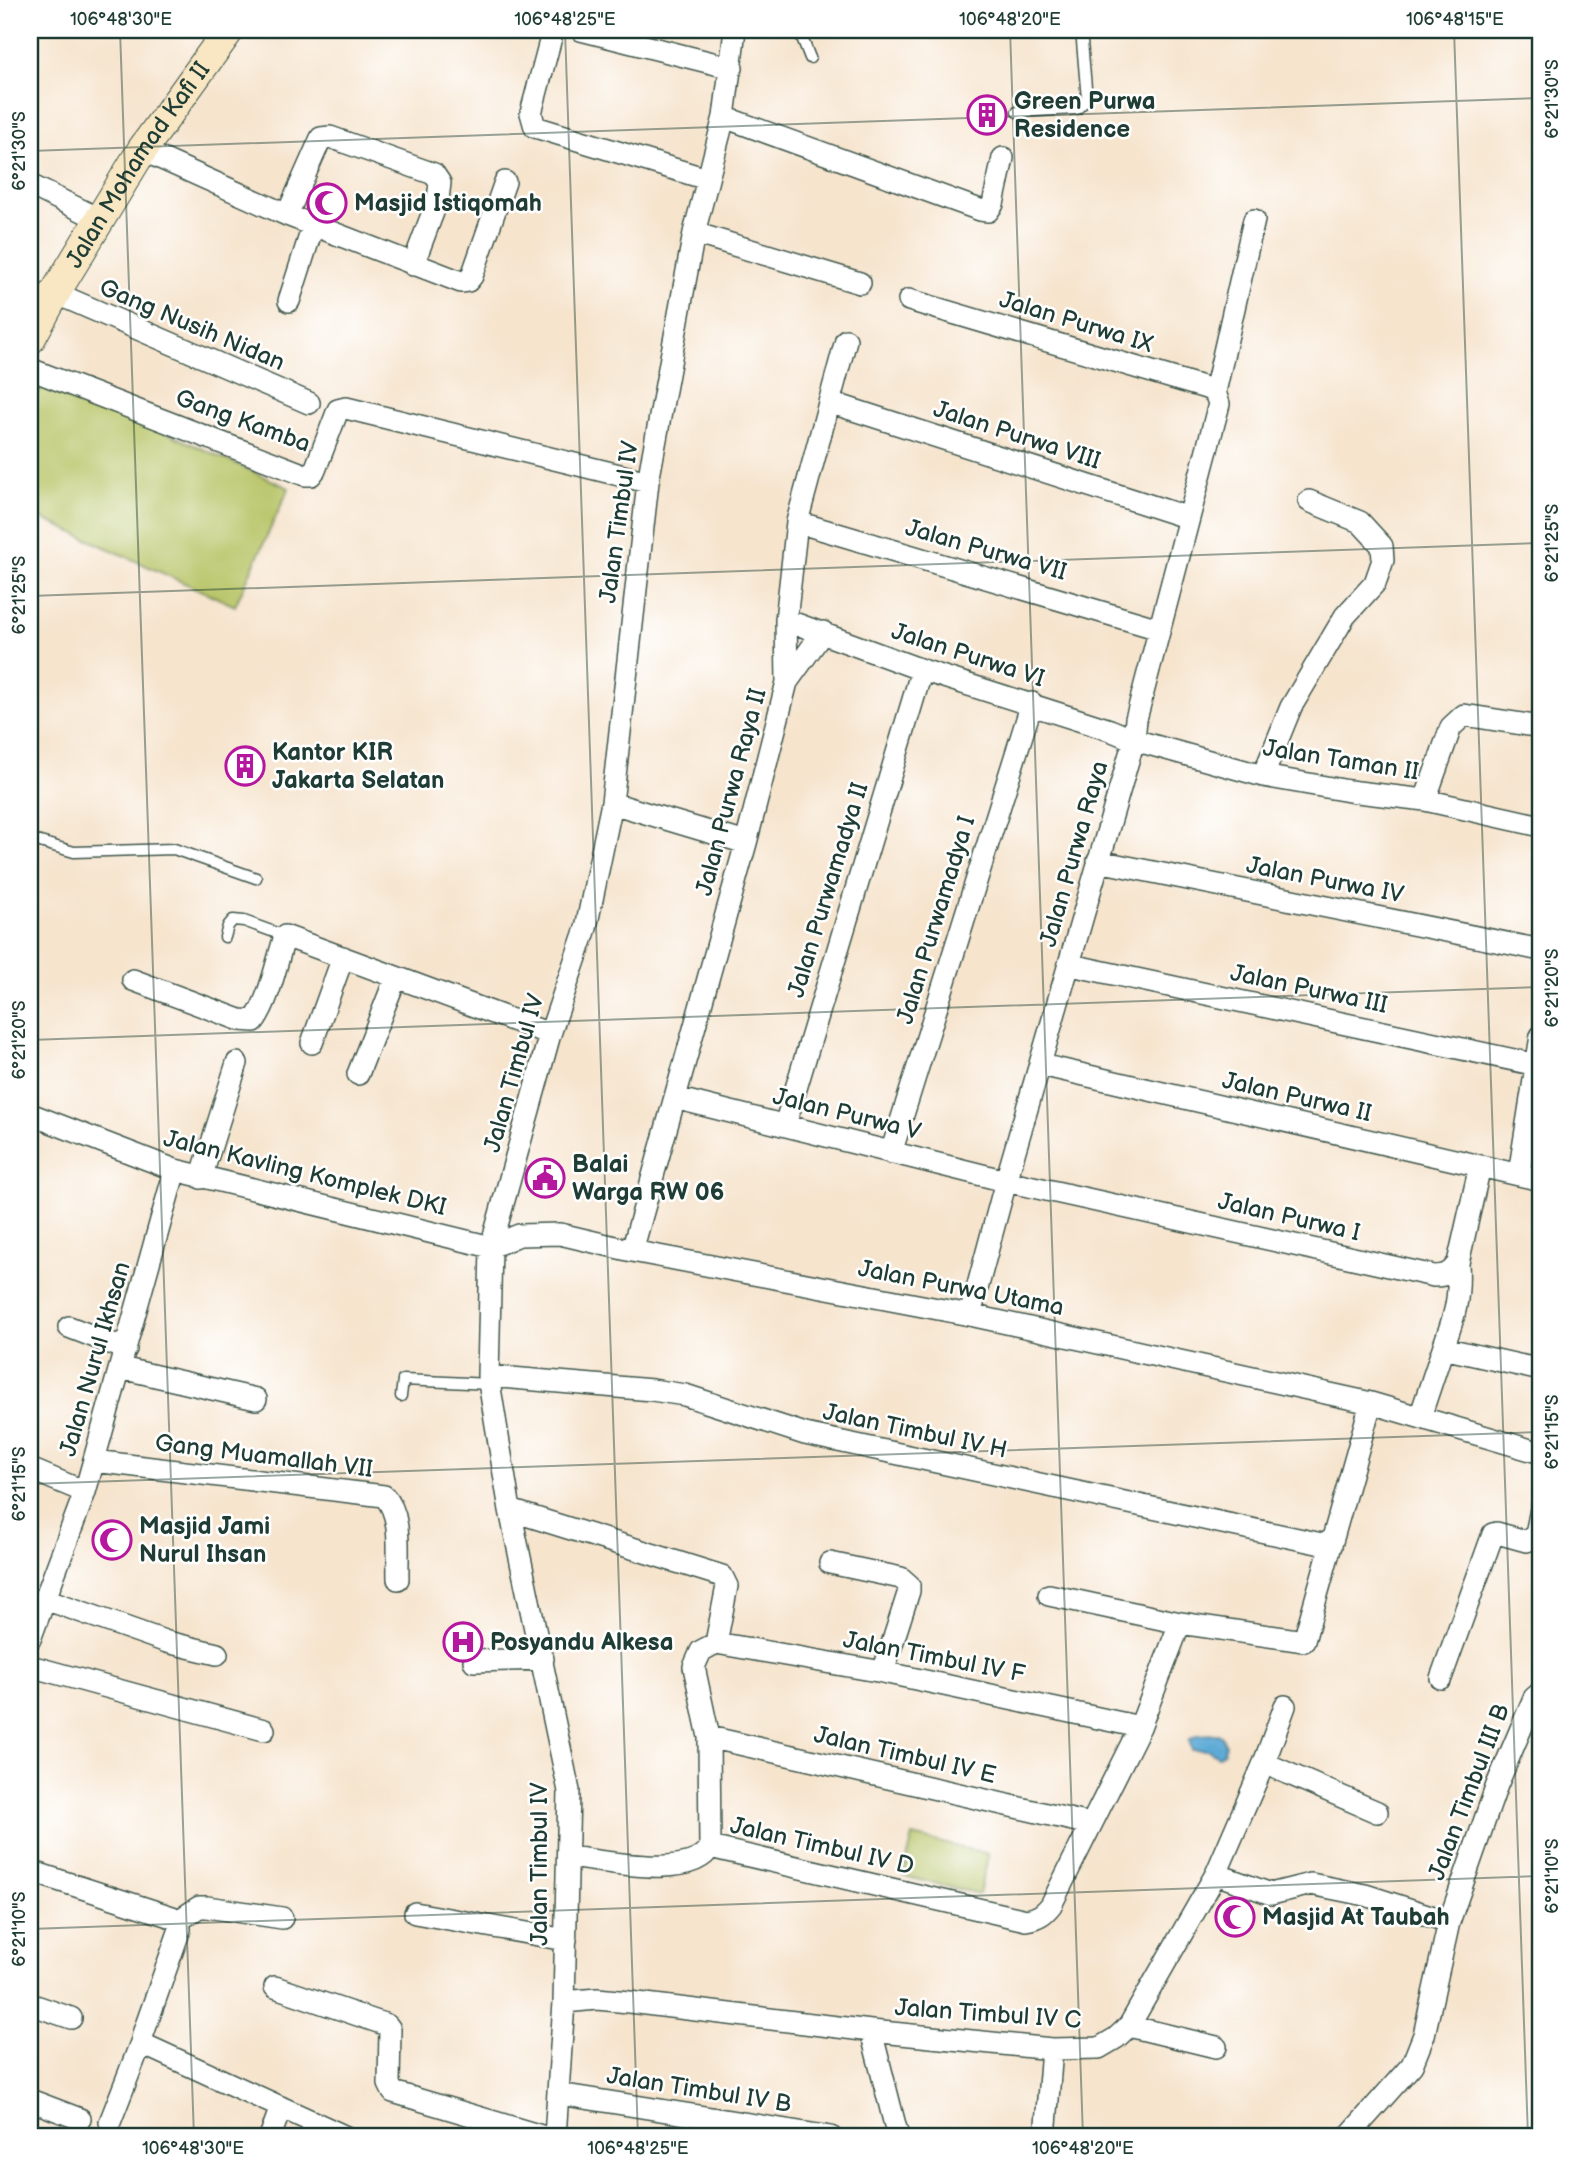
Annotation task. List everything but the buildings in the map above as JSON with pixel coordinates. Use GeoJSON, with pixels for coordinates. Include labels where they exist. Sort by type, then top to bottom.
{"type":"FeatureCollection","features":[{"type":"Feature","properties":{"kind":"main road","name":"Jalan Mohamad Kafi II"},"geometry":{"type":"LineString","coordinates":[[30,339],[95,217],[229,30]]}},
{"type":"Feature","properties":{"kind":"street"},"geometry":{"type":"LineString","coordinates":[[552,30],[531,113],[535,127],[707,179]]}},
{"type":"Feature","properties":{"kind":"street"},"geometry":{"type":"LineString","coordinates":[[581,30],[732,68]]}},
{"type":"Feature","properties":{"kind":"street","name":"Jalan Timbul IV"},"geometry":{"type":"LineString","coordinates":[[555,2137],[564,2002],[569,1791],[510,1510],[489,1380],[491,1247],[551,1034],[586,928],[612,803],[648,482],[694,233],[724,117],[735,30]]}},
{"type":"Feature","properties":{"kind":"street"},"geometry":{"type":"LineString","coordinates":[[724,117],[980,211],[988,211],[993,204],[1003,158]]}},
{"type":"Feature","properties":{"kind":"street"},"geometry":{"type":"LineString","coordinates":[[287,215],[321,138],[330,137],[434,174],[440,183],[438,199],[412,265]]}},
{"type":"Feature","properties":{"kind":"street"},"geometry":{"type":"LineString","coordinates":[[142,150],[313,226],[461,282],[468,281],[505,182]]}},
{"type":"Feature","properties":{"kind":"street"},"geometry":{"type":"LineString","coordinates":[[38,189],[95,217]]}},
{"type":"Feature","properties":{"kind":"street","name":"Jalan Purwa Raya"},"geometry":{"type":"LineString","coordinates":[[970,1315],[1133,740],[1217,398],[1254,220]]}},
{"type":"Feature","properties":{"kind":"street"},"geometry":{"type":"LineString","coordinates":[[289,301],[313,226]]}},
{"type":"Feature","properties":{"kind":"street"},"geometry":{"type":"LineString","coordinates":[[694,233],[860,283]]}},
{"type":"Feature","properties":{"kind":"street","name":"Gang Nusih Nidan"},"geometry":{"type":"LineString","coordinates":[[55,293],[309,403]]}},
{"type":"Feature","properties":{"kind":"street","name":"Jalan Purwa IX"},"geometry":{"type":"LineString","coordinates":[[909,300],[1217,398]]}},
{"type":"Feature","properties":{"kind":"street","name":"Jalan Purwa Raya II"},"geometry":{"type":"LineString","coordinates":[[632,1251],[746,843],[787,682],[786,620],[797,522],[846,340]]}},
{"type":"Feature","properties":{"kind":"street","name":"Gang Kamba"},"geometry":{"type":"LineString","coordinates":[[30,369],[305,475],[311,475],[315,470],[337,413],[346,408],[648,482]]}},
{"type":"Feature","properties":{"kind":"street","name":"Jalan Purwa VIII"},"geometry":{"type":"LineString","coordinates":[[829,402],[1189,518]]}},
{"type":"Feature","properties":{"kind":"street"},"geometry":{"type":"LineString","coordinates":[[1264,776],[1291,707],[1345,616],[1375,583],[1383,560],[1382,545],[1360,522],[1309,501]]}},
{"type":"Feature","properties":{"kind":"street","name":"Jalan Purwa VII"},"geometry":{"type":"LineString","coordinates":[[797,522],[1159,629]]}},
{"type":"Feature","properties":{"kind":"street","name":"Jalan Purwa VI"},"geometry":{"type":"LineString","coordinates":[[786,620],[922,670],[1032,703],[1133,740]]}},
{"type":"Feature","properties":{"kind":"street"},"geometry":{"type":"LineString","coordinates":[[787,682],[823,632]]}},
{"type":"Feature","properties":{"kind":"street","name":"Jalan Purwamadya II"},"geometry":{"type":"LineString","coordinates":[[785,1125],[922,670]]}},
{"type":"Feature","properties":{"kind":"street","name":"Jalan Purwamadya I"},"geometry":{"type":"LineString","coordinates":[[891,1153],[1032,703]]}},
{"type":"Feature","properties":{"kind":"street"},"geometry":{"type":"LineString","coordinates":[[1425,800],[1451,727],[1464,715],[1541,727]]}},
{"type":"Feature","properties":{"kind":"street","name":"Jalan Taman II"},"geometry":{"type":"LineString","coordinates":[[1133,740],[1264,776],[1349,791],[1425,800],[1541,826]]}},
{"type":"Feature","properties":{"kind":"street"},"geometry":{"type":"LineString","coordinates":[[612,803],[746,843]]}},
{"type":"Feature","properties":{"kind":"street","name":"Jalan Purwa IV"},"geometry":{"type":"LineString","coordinates":[[1098,861],[1541,950]]}},
{"type":"Feature","properties":{"kind":"street"},"geometry":{"type":"LineString","coordinates":[[133,980],[240,1020],[254,1021],[259,1015],[285,936],[551,1034]]}},
{"type":"Feature","properties":{"kind":"street"},"geometry":{"type":"LineString","coordinates":[[312,1043],[343,957]]}},
{"type":"Feature","properties":{"kind":"street","name":"Jalan Purwa III"},"geometry":{"type":"LineString","coordinates":[[1071,965],[1537,1065]]}},
{"type":"Feature","properties":{"kind":"street"},"geometry":{"type":"LineString","coordinates":[[358,1074],[396,976]]}},
{"type":"Feature","properties":{"kind":"street"},"geometry":{"type":"LineString","coordinates":[[1519,1174],[1541,1036]]}},
{"type":"Feature","properties":{"kind":"street"},"geometry":{"type":"LineString","coordinates":[[201,1178],[237,1063]]}},
{"type":"Feature","properties":{"kind":"street","name":"Jalan Purwa II"},"geometry":{"type":"LineString","coordinates":[[1041,1065],[1541,1180]]}},
{"type":"Feature","properties":{"kind":"street","name":"Jalan Purwa V"},"geometry":{"type":"LineString","coordinates":[[675,1098],[1006,1181]]}},
{"type":"Feature","properties":{"kind":"street","name":"Jalan Kavling Komplek DKI"},"geometry":{"type":"LineString","coordinates":[[30,1114],[201,1178],[491,1247]]}},
{"type":"Feature","properties":{"kind":"street"},"geometry":{"type":"LineString","coordinates":[[1420,1417],[1458,1303],[1458,1263],[1480,1167]]}},
{"type":"Feature","properties":{"kind":"street","name":"Jalan Nurul Ikhsan"},"geometry":{"type":"LineString","coordinates":[[30,1639],[85,1492],[175,1170]]}},
{"type":"Feature","properties":{"kind":"street","name":"Jalan Purwa I"},"geometry":{"type":"LineString","coordinates":[[1006,1181],[1434,1276],[1452,1272],[1458,1263]]}},
{"type":"Feature","properties":{"kind":"street","name":"Jalan Purwa Utama"},"geometry":{"type":"LineString","coordinates":[[491,1247],[519,1235],[560,1234],[632,1251],[970,1315],[1371,1403],[1541,1453]]}},
{"type":"Feature","properties":{"kind":"street"},"geometry":{"type":"LineString","coordinates":[[69,1328],[124,1359],[256,1399]]}},
{"type":"Feature","properties":{"kind":"street"},"geometry":{"type":"LineString","coordinates":[[1443,1348],[1541,1370]]}},
{"type":"Feature","properties":{"kind":"street","name":"Jalan Timbul IV H"},"geometry":{"type":"LineString","coordinates":[[489,1380],[652,1390],[685,1395],[805,1434],[1331,1546]]}},
{"type":"Feature","properties":{"kind":"street"},"geometry":{"type":"LineString","coordinates":[[1049,1595],[1180,1623],[1304,1642],[1371,1403]]}},
{"type":"Feature","properties":{"kind":"street","name":"Gang Muamallah VII"},"geometry":{"type":"LineString","coordinates":[[94,1461],[384,1496],[393,1508],[396,1525],[398,1579]]}},
{"type":"Feature","properties":{"kind":"street"},"geometry":{"type":"LineString","coordinates":[[30,1469],[85,1492]]}},
{"type":"Feature","properties":{"kind":"street"},"geometry":{"type":"LineString","coordinates":[[1441,1678],[1493,1534],[1526,1541],[1532,1539],[1536,1534],[1541,1509]]}},
{"type":"Feature","properties":{"kind":"street"},"geometry":{"type":"LineString","coordinates":[[510,1510],[722,1576],[727,1586],[716,1643],[701,1651],[694,1667],[709,1737],[710,1847]]}},
{"type":"Feature","properties":{"kind":"street"},"geometry":{"type":"LineString","coordinates":[[830,1563],[901,1578],[909,1585],[883,1672]]}},
{"type":"Feature","properties":{"kind":"street"},"geometry":{"type":"LineString","coordinates":[[45,1599],[167,1642],[217,1654]]}},
{"type":"Feature","properties":{"kind":"street"},"geometry":{"type":"LineString","coordinates":[[1090,1824],[1140,1727],[1180,1623]]}},
{"type":"Feature","properties":{"kind":"street","name":"Jalan Timbul IV F"},"geometry":{"type":"LineString","coordinates":[[716,1643],[883,1672],[1140,1727]]}},
{"type":"Feature","properties":{"kind":"street"},"geometry":{"type":"LineString","coordinates":[[474,1661],[542,1660]]}},
{"type":"Feature","properties":{"kind":"street"},"geometry":{"type":"LineString","coordinates":[[30,1666],[264,1730]]}},
{"type":"Feature","properties":{"kind":"street","name":"Jalan Timbul III B"},"geometry":{"type":"LineString","coordinates":[[1348,2137],[1412,2065],[1424,2035],[1449,1922],[1497,1784],[1534,1698],[1541,1692]]}},
{"type":"Feature","properties":{"kind":"street","name":"Jalan Timbul IV C"},"geometry":{"type":"LineString","coordinates":[[564,2002],[597,1999],[1052,2049],[1099,2048],[1116,2039],[1129,2026],[1216,1874],[1264,1763],[1285,1706]]}},
{"type":"Feature","properties":{"kind":"street","name":"Jalan Timbul IV E"},"geometry":{"type":"LineString","coordinates":[[709,1737],[1090,1824]]}},
{"type":"Feature","properties":{"kind":"street"},"geometry":{"type":"LineString","coordinates":[[1264,1763],[1377,1812]]}},
{"type":"Feature","properties":{"kind":"street","name":"Jalan Timbul IV D"},"geometry":{"type":"LineString","coordinates":[[568,1857],[668,1867],[699,1859],[707,1854],[710,1847],[1026,1920],[1036,1919],[1051,1905],[1090,1824]]}},
{"type":"Feature","properties":{"kind":"street"},"geometry":{"type":"LineString","coordinates":[[30,1871],[178,1921],[180,1929],[142,2040],[110,2122]]}},
{"type":"Feature","properties":{"kind":"street"},"geometry":{"type":"LineString","coordinates":[[1216,1874],[1272,1895],[1311,1884],[1365,1895],[1449,1922]]}},
{"type":"Feature","properties":{"kind":"street"},"geometry":{"type":"LineString","coordinates":[[178,1921],[199,1907],[282,1918]]}},
{"type":"Feature","properties":{"kind":"street"},"geometry":{"type":"LineString","coordinates":[[415,1913],[566,1940]]}},
{"type":"Feature","properties":{"kind":"street"},"geometry":{"type":"LineString","coordinates":[[275,1987],[387,2025],[390,2029],[389,2084],[393,2092],[545,2137]]}},
{"type":"Feature","properties":{"kind":"street"},"geometry":{"type":"LineString","coordinates":[[30,2004],[71,2018]]}},
{"type":"Feature","properties":{"kind":"street"},"geometry":{"type":"LineString","coordinates":[[1129,2026],[1216,2047]]}},
{"type":"Feature","properties":{"kind":"street"},"geometry":{"type":"LineString","coordinates":[[871,2031],[898,2137]]}},
{"type":"Feature","properties":{"kind":"street"},"geometry":{"type":"LineString","coordinates":[[142,2040],[147,2046],[345,2137]]}},
{"type":"Feature","properties":{"kind":"street"},"geometry":{"type":"LineString","coordinates":[[1045,2137],[1052,2049]]}},
{"type":"Feature","properties":{"kind":"street","name":"Jalan Timbul IV B"},"geometry":{"type":"LineString","coordinates":[[559,2094],[831,2137]]}},
{"type":"Feature","properties":{"kind":"street"},"geometry":{"type":"LineString","coordinates":[[30,2100],[80,2119]]}},
{"type":"Feature","properties":{"kind":"street"},"geometry":{"type":"LineString","coordinates":[[270,2137],[281,2107]]}},
{"type":"Feature","properties":{"kind":"lane"},"geometry":{"type":"LineString","coordinates":[[799,30],[810,58]]}},
{"type":"Feature","properties":{"kind":"lane"},"geometry":{"type":"LineString","coordinates":[[1017,113],[1077,110],[1087,99],[1081,30]]}},
{"type":"Feature","properties":{"kind":"lane"},"geometry":{"type":"LineString","coordinates":[[30,839],[74,852],[174,849],[256,878]]}},
{"type":"Feature","properties":{"kind":"lane"},"geometry":{"type":"LineString","coordinates":[[225,937],[233,920],[244,921],[285,936]]}},
{"type":"Feature","properties":{"kind":"lane"},"geometry":{"type":"LineString","coordinates":[[401,1396],[403,1380],[489,1380]]}},
{"type":"Feature","properties":{"kind":"green space"},"geometry":{"type":"Polygon","coordinates":[[[45,378],[289,488],[235,606],[30,513],[30,411],[45,378]]]}},
{"type":"Feature","properties":{"kind":"green space"},"geometry":{"type":"Polygon","coordinates":[[[913,1836],[989,1854],[979,1894],[903,1876],[913,1836]]]}},
{"type":"Feature","properties":{"kind":"water"},"geometry":{"type":"Polygon","coordinates":[[[1218,1734],[1226,1745],[1223,1753],[1218,1756],[1208,1750],[1192,1750],[1189,1740],[1198,1735],[1218,1734]]]}},
{"type":"Feature","properties":{"kind":"place","name":"Green Purwa Residence"},"geometry":{"type":"Point","coordinates":[987,115]}},
{"type":"Feature","properties":{"kind":"place","name":"Masjid Istiqomah"},"geometry":{"type":"Point","coordinates":[327,203]}},
{"type":"Feature","properties":{"kind":"place","name":"Kantor KIR Jakarta Selatan"},"geometry":{"type":"Point","coordinates":[245,766]}},
{"type":"Feature","properties":{"kind":"place","name":"Balai Warga RW 06"},"geometry":{"type":"Point","coordinates":[545,1178]}},
{"type":"Feature","properties":{"kind":"place","name":"Masjid Jami Nurul Ihsan"},"geometry":{"type":"Point","coordinates":[112,1540]}},
{"type":"Feature","properties":{"kind":"place","name":"Posyandu Alkesa"},"geometry":{"type":"Point","coordinates":[463,1642]}},
{"type":"Feature","properties":{"kind":"place","name":"Masjid At Taubah"},"geometry":{"type":"Point","coordinates":[1235,1917]}}]}
